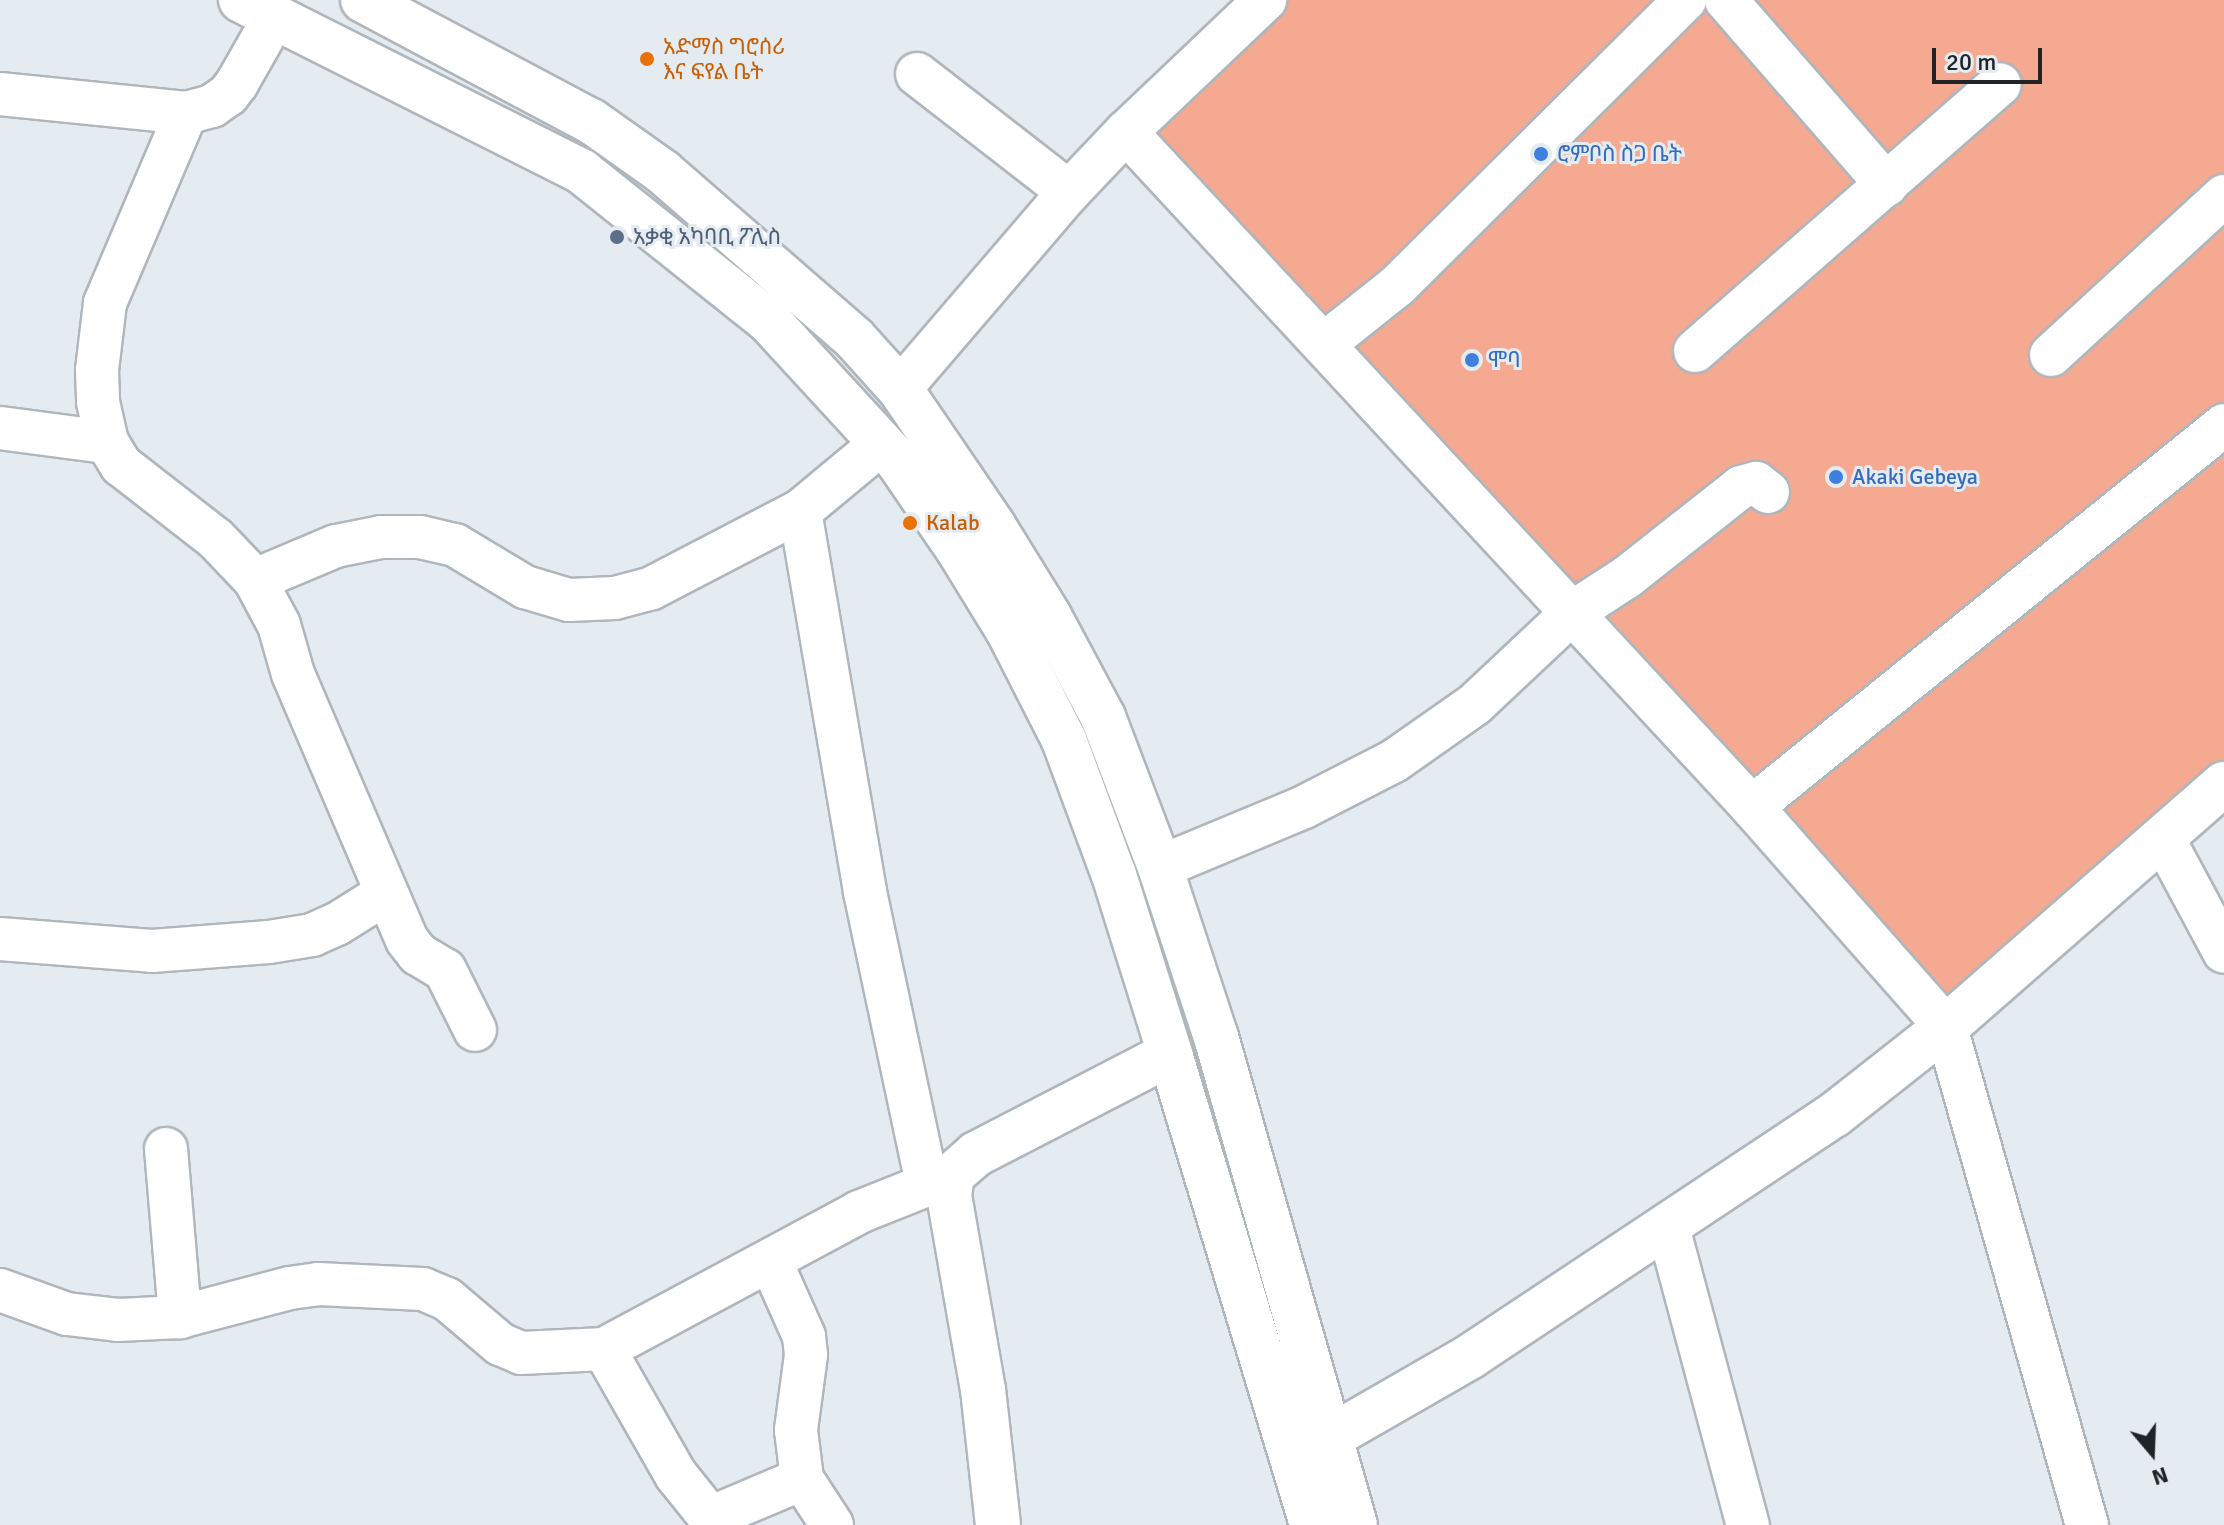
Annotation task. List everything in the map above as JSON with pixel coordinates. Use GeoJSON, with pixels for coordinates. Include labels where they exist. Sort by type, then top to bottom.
{"type":"FeatureCollection","features":[{"type":"Feature","properties":{"kind":"main road"},"geometry":{"type":"LineString","coordinates":[[363,0],[591,121],[663,172],[854,338],[900,389],[994,527],[1049,616],[1103,717],[1160,867],[1216,1037],[1333,1438],[1355,1525]]}},
{"type":"Feature","properties":{"kind":"main road"},"geometry":{"type":"LineString","coordinates":[[258,9],[581,171],[769,321],[882,443],[958,549],[1009,632],[1064,740],[1114,875],[1292,1459],[1303,1522]]}},
{"type":"Feature","properties":{"kind":"main road"},"geometry":{"type":"LineString","coordinates":[[1292,1459],[1471,1356],[1834,1115],[1946,1027],[2224,784]]}},
{"type":"Feature","properties":{"kind":"main road"},"geometry":{"type":"LineString","coordinates":[[998,1525],[983,1390],[949,1196],[940,1179],[976,1154],[1170,1054]]}},
{"type":"Feature","properties":{"kind":"street"},"geometry":{"type":"LineString","coordinates":[[1324,344],[1397,286],[1685,0]]}},
{"type":"Feature","properties":{"kind":"street"},"geometry":{"type":"LineString","coordinates":[[1726,0],[1887,185]]}},
{"type":"Feature","properties":{"kind":"street"},"geometry":{"type":"LineString","coordinates":[[900,389],[1069,192],[1246,7]]}},
{"type":"Feature","properties":{"kind":"street"},"geometry":{"type":"LineString","coordinates":[[0,94],[61,103],[186,113],[212,106],[228,95],[258,9]]}},
{"type":"Feature","properties":{"kind":"street"},"geometry":{"type":"LineString","coordinates":[[917,74],[1069,192]]}},
{"type":"Feature","properties":{"kind":"street"},"geometry":{"type":"LineString","coordinates":[[1695,351],[2000,84]]}},
{"type":"Feature","properties":{"kind":"street"},"geometry":{"type":"LineString","coordinates":[[186,113],[105,303],[97,370],[98,402],[107,442],[121,465],[216,539],[255,580],[279,625],[293,674],[407,940],[418,954],[445,970],[475,1030]]}},
{"type":"Feature","properties":{"kind":"street"},"geometry":{"type":"LineString","coordinates":[[1126,132],[1752,807],[1946,1027],[2087,1525]]}},
{"type":"Feature","properties":{"kind":"street"},"geometry":{"type":"LineString","coordinates":[[2051,355],[2224,196]]}},
{"type":"Feature","properties":{"kind":"street"},"geometry":{"type":"LineString","coordinates":[[1752,807],[2224,425]]}},
{"type":"Feature","properties":{"kind":"street"},"geometry":{"type":"LineString","coordinates":[[0,428],[107,442]]}},
{"type":"Feature","properties":{"kind":"street"},"geometry":{"type":"LineString","coordinates":[[255,580],[336,546],[381,537],[420,537],[455,545],[525,587],[569,600],[615,598],[652,588],[800,511],[882,443]]}},
{"type":"Feature","properties":{"kind":"street"},"geometry":{"type":"LineString","coordinates":[[1160,867],[1304,807],[1394,761],[1475,704],[1573,612],[1627,577],[1741,487],[1756,483],[1768,492]]}},
{"type":"Feature","properties":{"kind":"street"},"geometry":{"type":"LineString","coordinates":[[0,1290],[67,1314],[118,1320],[180,1317],[277,1291],[318,1284],[423,1289],[447,1299],[500,1344],[521,1353],[604,1349],[859,1212],[940,1179],[865,892],[800,511]]}},
{"type":"Feature","properties":{"kind":"street"},"geometry":{"type":"LineString","coordinates":[[2163,838],[2224,952]]}},
{"type":"Feature","properties":{"kind":"street"},"geometry":{"type":"LineString","coordinates":[[0,939],[152,951],[269,942],[324,929],[385,894]]}},
{"type":"Feature","properties":{"kind":"street"},"geometry":{"type":"LineString","coordinates":[[166,1149],[180,1317]]}},
{"type":"Feature","properties":{"kind":"street"},"geometry":{"type":"LineString","coordinates":[[1668,1227],[1748,1525]]}},
{"type":"Feature","properties":{"kind":"street"},"geometry":{"type":"LineString","coordinates":[[771,1262],[804,1336],[806,1355],[796,1430],[802,1479],[832,1525]]}},
{"type":"Feature","properties":{"kind":"street"},"geometry":{"type":"LineString","coordinates":[[604,1349],[676,1475],[714,1521],[802,1479]]}},
{"type":"Feature","properties":{"kind":"building","name":"Akaki Gebeya"},"geometry":{"type":"Polygon","coordinates":[[[1265,0],[2224,0],[2224,767],[1943,1008],[1126,132],[1265,0]]]}},
{"type":"Feature","properties":{"kind":"place","name":"አድማስ ግሮሰሪ እና ፍየል ቤት"},"geometry":{"type":"Point","coordinates":[647,59]}},
{"type":"Feature","properties":{"kind":"place","name":"ሮምቦስ ስጋ ቤት"},"geometry":{"type":"Point","coordinates":[1541,154]}},
{"type":"Feature","properties":{"kind":"place","name":"አቃቂ አካባቢ ፖሊስ"},"geometry":{"type":"Point","coordinates":[617,237]}},
{"type":"Feature","properties":{"kind":"place","name":"ሞባ"},"geometry":{"type":"Point","coordinates":[1472,360]}},
{"type":"Feature","properties":{"kind":"place","name":"Akaki Gebeya"},"geometry":{"type":"Point","coordinates":[1836,477]}},
{"type":"Feature","properties":{"kind":"place","name":"Kalab"},"geometry":{"type":"Point","coordinates":[910,523]}}]}
